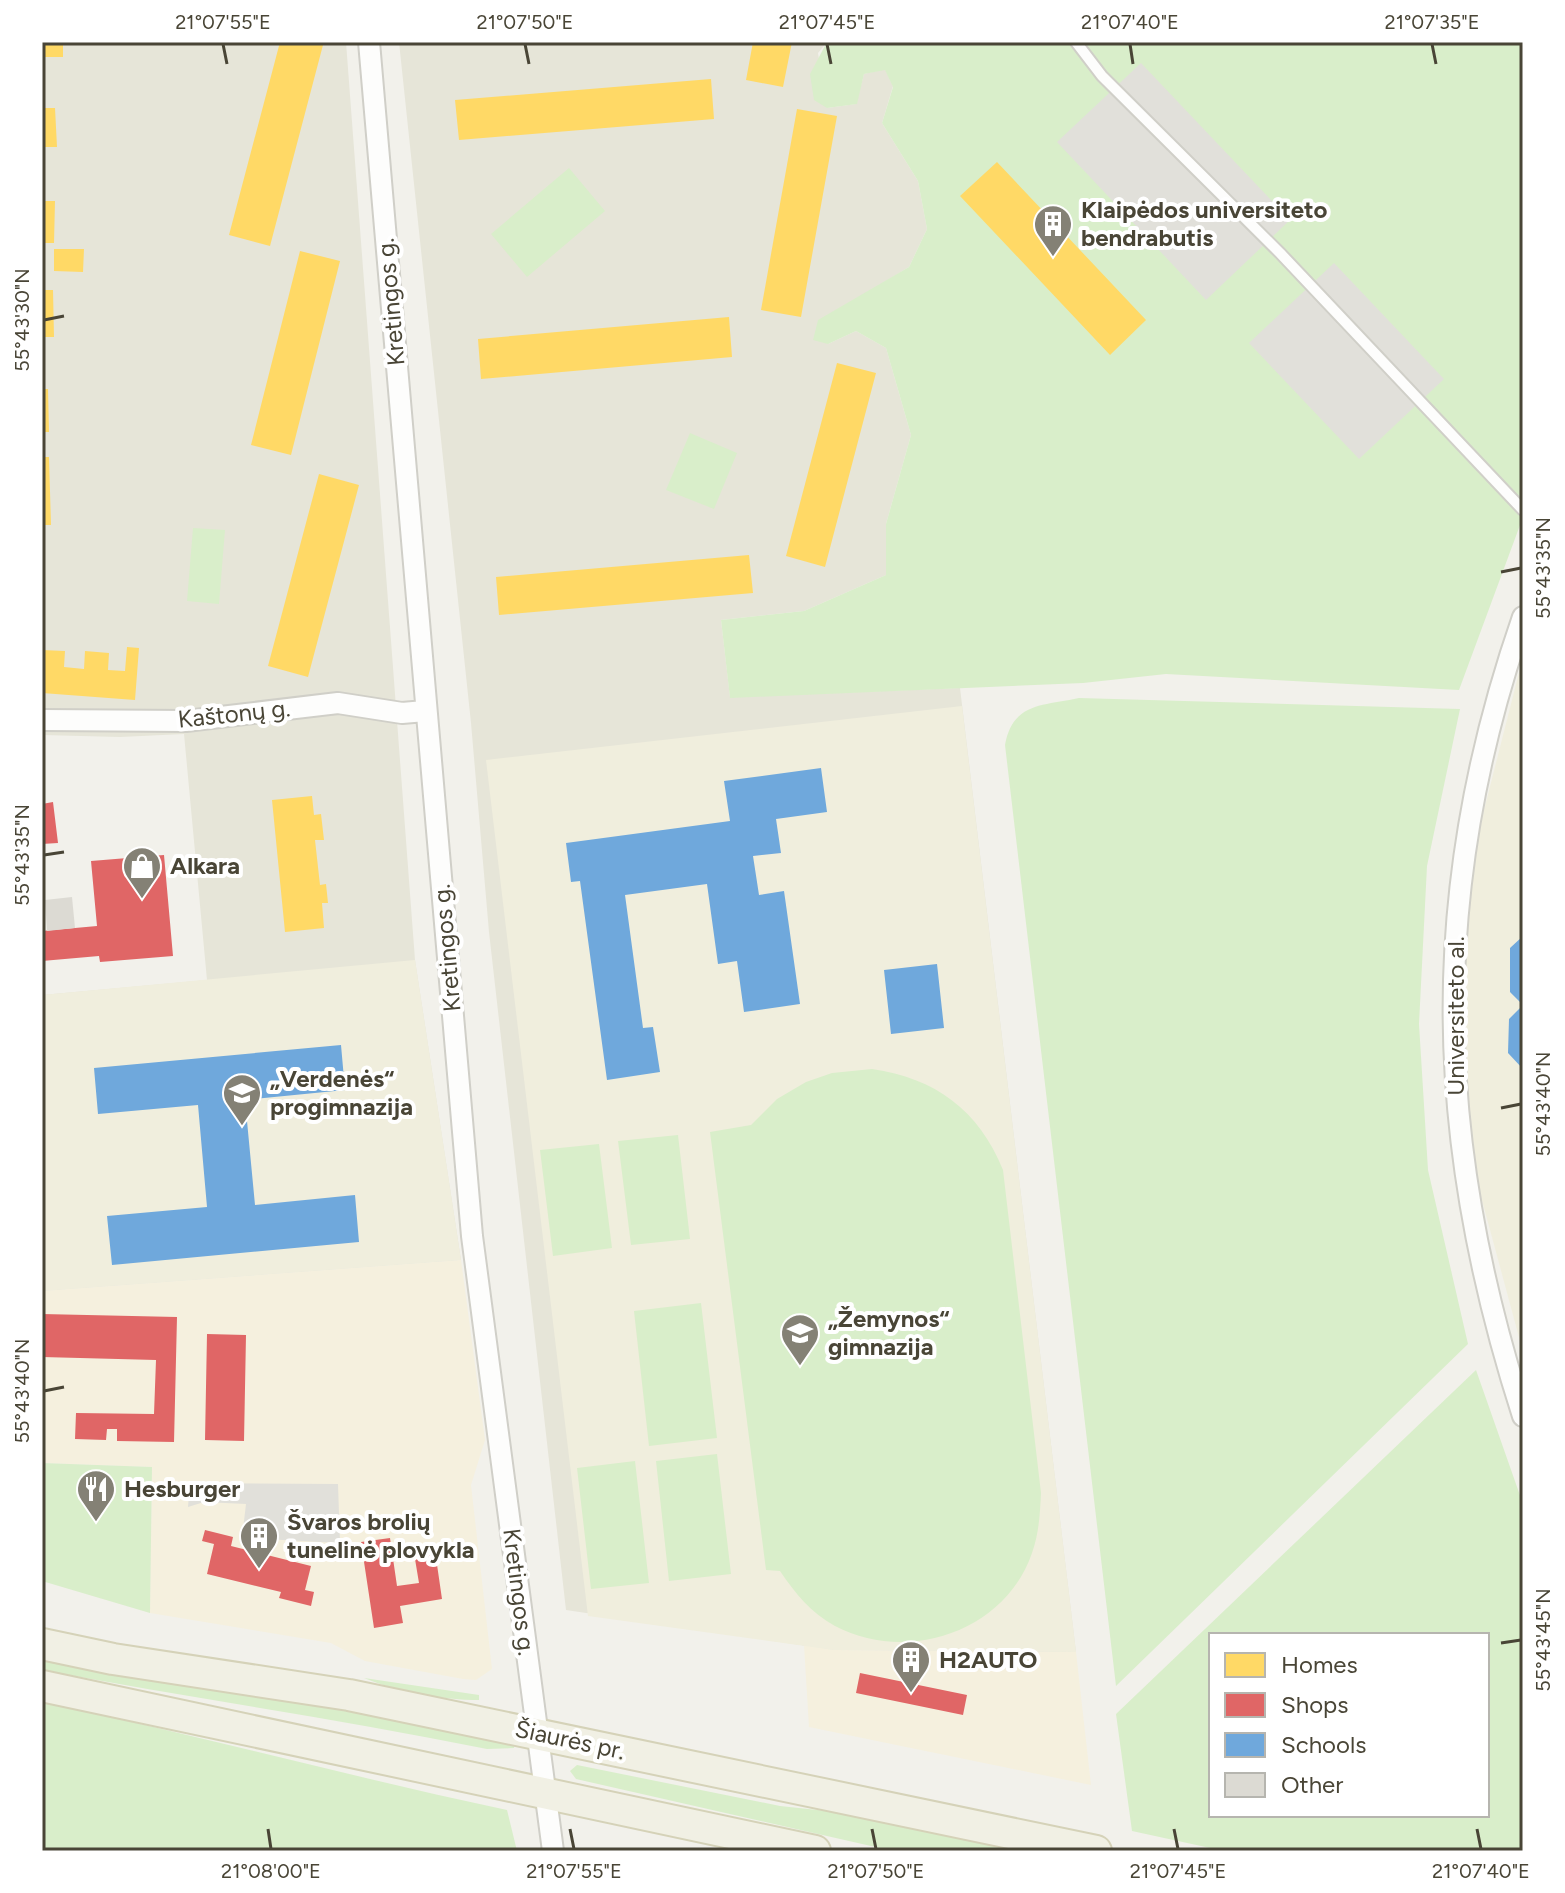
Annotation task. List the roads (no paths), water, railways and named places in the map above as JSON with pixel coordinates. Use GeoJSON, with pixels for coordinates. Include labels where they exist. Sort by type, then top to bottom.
{"type":"FeatureCollection","features":[{"type":"Feature","properties":{"kind":"main road","name":"Šiaurės pr."},"geometry":{"type":"LineString","coordinates":[[42,1644],[113,1659],[349,1695],[1096,1851]]}},
{"type":"Feature","properties":{"kind":"main road"},"geometry":{"type":"LineString","coordinates":[[42,1686],[815,1851]]}},
{"type":"Feature","properties":{"kind":"street","name":"Kretingos g."},"geometry":{"type":"LineString","coordinates":[[369,42],[472,1236],[553,1851]]}},
{"type":"Feature","properties":{"kind":"street","name":"Universiteto al."},"geometry":{"type":"LineString","coordinates":[[1523,617],[1478,778],[1461,877],[1452,1012],[1460,1149],[1469,1215],[1523,1416]]}},
{"type":"Feature","properties":{"kind":"street","name":"Kaštonų g."},"geometry":{"type":"LineString","coordinates":[[42,720],[186,721],[338,703],[402,713],[425,711]]}},
{"type":"Feature","properties":{"kind":"lane"},"geometry":{"type":"LineString","coordinates":[[1076,42],[1102,76],[1280,253],[1523,510]]}},
{"type":"Feature","properties":{"kind":"place","name":"Klaipėdos universiteto bendrabutis"},"geometry":{"type":"Point","coordinates":[1053,258]}},
{"type":"Feature","properties":{"kind":"place","name":"Alkara"},"geometry":{"type":"Point","coordinates":[142,900]}},
{"type":"Feature","properties":{"kind":"place","name":"„Verdenės“ progimnazija"},"geometry":{"type":"Point","coordinates":[242,1127]}},
{"type":"Feature","properties":{"kind":"place","name":"„Žemynos“ gimnazija"},"geometry":{"type":"Point","coordinates":[800,1367]}},
{"type":"Feature","properties":{"kind":"place","name":"Hesburger"},"geometry":{"type":"Point","coordinates":[96,1523]}},
{"type":"Feature","properties":{"kind":"place","name":"Švaros brolių tunelinė plovykla"},"geometry":{"type":"Point","coordinates":[259,1570]}},
{"type":"Feature","properties":{"kind":"place","name":"H2AUTO"},"geometry":{"type":"Point","coordinates":[911,1694]}}]}
